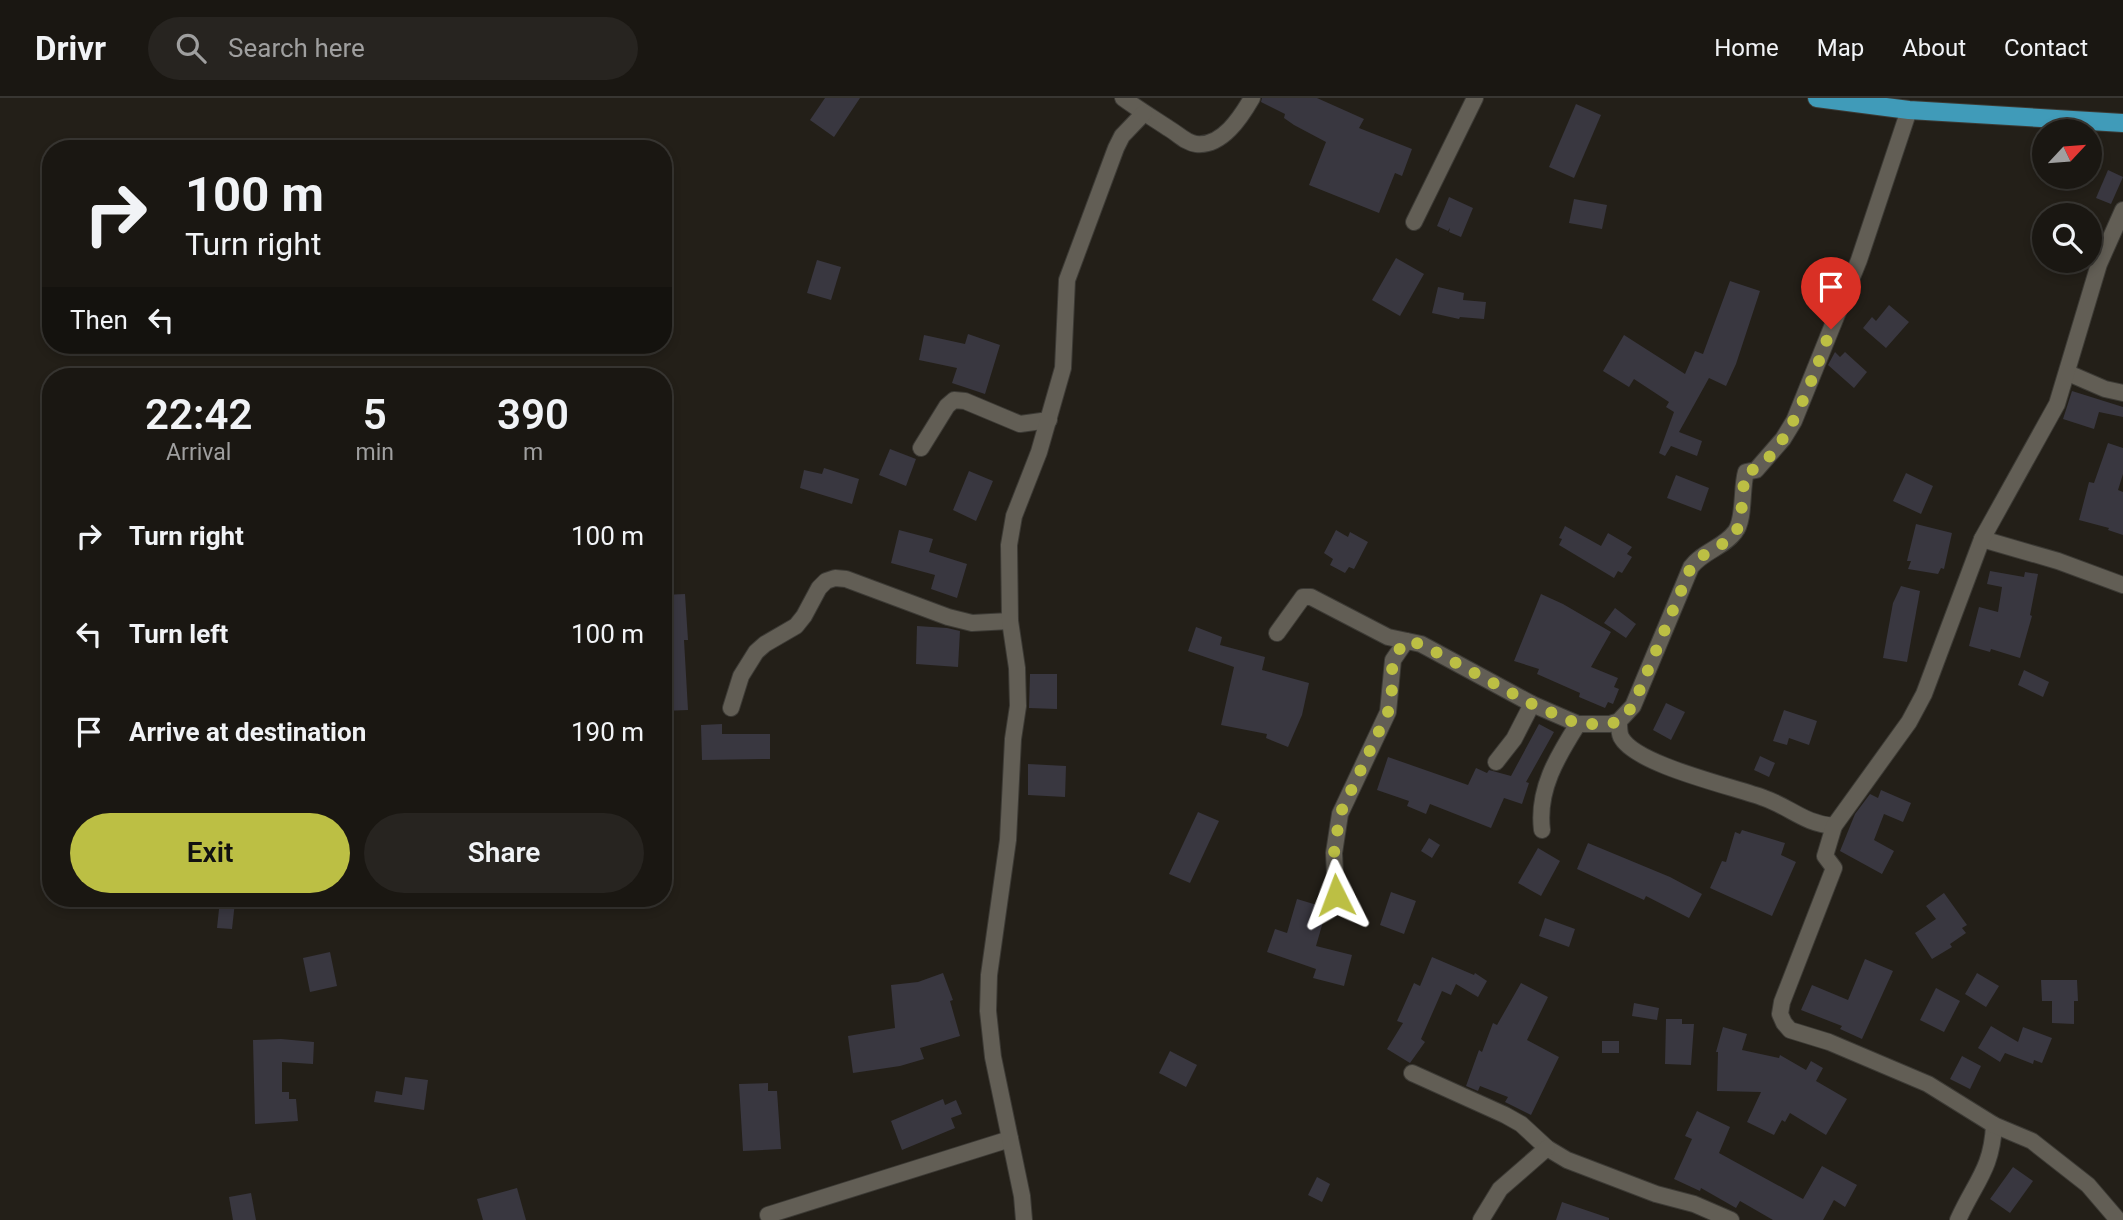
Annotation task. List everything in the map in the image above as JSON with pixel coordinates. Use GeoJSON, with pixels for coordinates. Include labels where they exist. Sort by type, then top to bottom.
{"type":"FeatureCollection","features":[{"type":"Feature","properties":{"kind":"main road"},"geometry":{"type":"LineString","coordinates":[[1817,98],[1909,110],[2123,123]]}},
{"type":"Feature","properties":{"kind":"street"},"geometry":{"type":"LineString","coordinates":[[1123,98],[1184,139],[1196,144],[1209,143],[1221,137],[1252,98]]}},
{"type":"Feature","properties":{"kind":"street"},"geometry":{"type":"LineString","coordinates":[[1414,222],[1475,98]]}},
{"type":"Feature","properties":{"kind":"street"},"geometry":{"type":"LineString","coordinates":[[1277,633],[1298,601],[1303,597],[1311,597],[1388,638],[1421,644],[1532,704],[1578,724],[1610,724],[1619,721],[1633,706],[1691,567],[1704,553],[1728,539],[1739,525],[1746,472],[1756,470],[1789,430],[1859,260],[1909,110]]}},
{"type":"Feature","properties":{"kind":"street"},"geometry":{"type":"LineString","coordinates":[[1024,1220],[1022,1196],[993,1057],[988,1011],[989,975],[1008,840],[1013,739],[1018,706],[1017,668],[1007,573],[1009,545],[1014,516],[1040,452],[1063,368],[1067,280],[1074,257],[1116,148],[1122,136],[1144,113]]}},
{"type":"Feature","properties":{"kind":"street"},"geometry":{"type":"LineString","coordinates":[[2118,1220],[2088,1185],[2032,1142],[1994,1125],[1928,1084],[1829,1042],[1790,1030],[1780,1014],[1782,1002],[1834,868],[1825,856],[1833,826],[1917,709],[1982,539],[2047,423],[2068,373],[2077,333],[2099,264],[2123,210]]}},
{"type":"Feature","properties":{"kind":"street"},"geometry":{"type":"LineString","coordinates":[[2068,373],[2105,389],[2123,393]]}},
{"type":"Feature","properties":{"kind":"street"},"geometry":{"type":"LineString","coordinates":[[921,447],[947,406],[954,400],[965,401],[1020,424],[1049,420]]}},
{"type":"Feature","properties":{"kind":"street"},"geometry":{"type":"LineString","coordinates":[[1982,539],[2058,561],[2123,585]]}},
{"type":"Feature","properties":{"kind":"street"},"geometry":{"type":"LineString","coordinates":[[731,708],[747,662],[765,644],[796,626],[819,588],[835,578],[846,579],[948,617],[972,623],[1010,621]]}},
{"type":"Feature","properties":{"kind":"street"},"geometry":{"type":"LineString","coordinates":[[1336,895],[1334,853],[1340,814],[1388,712],[1393,660],[1406,641]]}},
{"type":"Feature","properties":{"kind":"street"},"geometry":{"type":"LineString","coordinates":[[1496,762],[1514,739],[1532,704]]}},
{"type":"Feature","properties":{"kind":"street"},"geometry":{"type":"LineString","coordinates":[[1619,721],[1621,737],[1635,751],[1704,781],[1766,798],[1816,825],[1833,826]]}},
{"type":"Feature","properties":{"kind":"street"},"geometry":{"type":"LineString","coordinates":[[1542,830],[1539,812],[1546,785],[1558,755],[1578,724]]}},
{"type":"Feature","properties":{"kind":"street"},"geometry":{"type":"LineString","coordinates":[[1412,1073],[1505,1115],[1521,1124],[1547,1148],[1567,1160],[1656,1194],[1694,1204],[1731,1220]]}},
{"type":"Feature","properties":{"kind":"street"},"geometry":{"type":"LineString","coordinates":[[1958,1220],[1987,1167],[1993,1147],[1994,1125]]}},
{"type":"Feature","properties":{"kind":"street"},"geometry":{"type":"LineString","coordinates":[[768,1216],[1010,1139]]}},
{"type":"Feature","properties":{"kind":"street"},"geometry":{"type":"LineString","coordinates":[[1481,1220],[1500,1189],[1547,1148]]}},
{"type":"Feature","properties":{"kind":"building"},"geometry":{"type":"Polygon","coordinates":[[[825,98],[860,98],[834,137],[810,120],[825,98]]]}},
{"type":"Feature","properties":{"kind":"building"},"geometry":{"type":"Polygon","coordinates":[[[1262,98],[1317,98],[1364,119],[1359,128],[1412,149],[1402,176],[1395,173],[1379,213],[1309,185],[1326,142],[1294,125],[1284,118],[1285,114],[1261,102],[1262,98]]]}},
{"type":"Feature","properties":{"kind":"building"},"geometry":{"type":"Polygon","coordinates":[[[1576,104],[1601,115],[1574,178],[1549,167],[1576,104]]]}},
{"type":"Feature","properties":{"kind":"building"},"geometry":{"type":"Polygon","coordinates":[[[2108,170],[2123,177],[2111,204],[2096,198],[2108,170]]]}},
{"type":"Feature","properties":{"kind":"building"},"geometry":{"type":"Polygon","coordinates":[[[1449,197],[1473,208],[1461,237],[1449,232],[1450,228],[1448,231],[1437,226],[1449,197]]]}},
{"type":"Feature","properties":{"kind":"building"},"geometry":{"type":"Polygon","coordinates":[[[1574,199],[1607,205],[1602,229],[1569,223],[1574,199]]]}},
{"type":"Feature","properties":{"kind":"building"},"geometry":{"type":"Polygon","coordinates":[[[1396,258],[1424,274],[1400,316],[1372,300],[1396,258]]]}},
{"type":"Feature","properties":{"kind":"building"},"geometry":{"type":"Polygon","coordinates":[[[817,260],[841,267],[831,300],[807,293],[817,260]]]}},
{"type":"Feature","properties":{"kind":"building"},"geometry":{"type":"Polygon","coordinates":[[[1730,281],[1760,291],[1736,364],[1726,386],[1709,378],[1679,432],[1702,441],[1697,456],[1671,446],[1665,456],[1659,453],[1674,412],[1666,407],[1669,402],[1634,379],[1629,387],[1603,371],[1624,335],[1685,374],[1695,351],[1703,354],[1730,281]]]}},
{"type":"Feature","properties":{"kind":"building"},"geometry":{"type":"Polygon","coordinates":[[[1438,287],[1464,293],[1463,300],[1486,302],[1484,319],[1459,319],[1432,313],[1438,287]]]}},
{"type":"Feature","properties":{"kind":"building"},"geometry":{"type":"Polygon","coordinates":[[[1889,305],[1909,322],[1886,348],[1863,328],[1872,317],[1876,321],[1889,305]]]}},
{"type":"Feature","properties":{"kind":"building"},"geometry":{"type":"Polygon","coordinates":[[[968,334],[1000,345],[985,394],[952,383],[957,368],[919,360],[924,335],[965,344],[968,334]]]}},
{"type":"Feature","properties":{"kind":"building"},"geometry":{"type":"Polygon","coordinates":[[[1835,352],[1840,357],[1845,352],[1867,372],[1854,388],[1828,365],[1835,352]]]}},
{"type":"Feature","properties":{"kind":"building"},"geometry":{"type":"Polygon","coordinates":[[[2072,391],[2123,407],[2123,417],[2099,412],[2094,429],[2063,419],[2072,391]]]}},
{"type":"Feature","properties":{"kind":"building"},"geometry":{"type":"Polygon","coordinates":[[[2108,443],[2123,448],[2123,474],[2118,490],[2123,492],[2123,535],[2108,530],[2109,528],[2079,520],[2089,482],[2094,483],[2108,443]]]}},
{"type":"Feature","properties":{"kind":"building"},"geometry":{"type":"Polygon","coordinates":[[[890,449],[916,459],[906,486],[879,475],[890,449]]]}},
{"type":"Feature","properties":{"kind":"building"},"geometry":{"type":"Polygon","coordinates":[[[824,468],[859,479],[852,504],[800,488],[804,470],[822,474],[824,468]]]}},
{"type":"Feature","properties":{"kind":"building"},"geometry":{"type":"Polygon","coordinates":[[[969,471],[993,481],[976,521],[953,510],[969,471]]]}},
{"type":"Feature","properties":{"kind":"building"},"geometry":{"type":"Polygon","coordinates":[[[1906,473],[1933,486],[1921,514],[1893,501],[1906,473]]]}},
{"type":"Feature","properties":{"kind":"building"},"geometry":{"type":"Polygon","coordinates":[[[1676,475],[1709,488],[1701,511],[1667,498],[1676,475]]]}},
{"type":"Feature","properties":{"kind":"building"},"geometry":{"type":"Polygon","coordinates":[[[1916,524],[1952,533],[1944,569],[1941,568],[1938,574],[1908,569],[1911,561],[1907,561],[1916,524]]]}},
{"type":"Feature","properties":{"kind":"building"},"geometry":{"type":"Polygon","coordinates":[[[1565,526],[1601,546],[1608,533],[1632,547],[1627,554],[1632,557],[1622,573],[1618,571],[1614,578],[1559,545],[1562,539],[1559,538],[1565,526]]]}},
{"type":"Feature","properties":{"kind":"building"},"geometry":{"type":"Polygon","coordinates":[[[899,530],[933,539],[929,552],[967,564],[957,598],[931,589],[935,575],[891,563],[899,530]]]}},
{"type":"Feature","properties":{"kind":"building"},"geometry":{"type":"Polygon","coordinates":[[[1336,530],[1348,537],[1350,532],[1368,542],[1354,569],[1349,567],[1345,573],[1330,565],[1333,559],[1324,553],[1336,530]]]}},
{"type":"Feature","properties":{"kind":"building"},"geometry":{"type":"Polygon","coordinates":[[[1990,571],[2024,577],[2025,572],[2038,574],[2030,615],[2032,616],[2020,658],[1991,649],[1990,652],[1969,646],[1979,607],[1998,612],[2002,587],[1987,584],[1990,571]]]}},
{"type":"Feature","properties":{"kind":"building"},"geometry":{"type":"Polygon","coordinates":[[[1901,586],[1920,591],[1907,662],[1883,658],[1893,603],[1901,586]]]}},
{"type":"Feature","properties":{"kind":"building"},"geometry":{"type":"Polygon","coordinates":[[[685,594],[688,640],[684,640],[688,710],[672,711],[672,595],[685,594]]]}},
{"type":"Feature","properties":{"kind":"building"},"geometry":{"type":"Polygon","coordinates":[[[1541,594],[1611,632],[1591,667],[1618,678],[1614,687],[1619,689],[1613,704],[1608,702],[1605,708],[1579,697],[1580,693],[1537,674],[1539,669],[1514,661],[1541,594]]]}},
{"type":"Feature","properties":{"kind":"building"},"geometry":{"type":"Polygon","coordinates":[[[1615,608],[1636,624],[1626,638],[1604,623],[1615,608]]]}},
{"type":"Feature","properties":{"kind":"building"},"geometry":{"type":"Polygon","coordinates":[[[917,626],[960,631],[958,667],[916,664],[917,626]]]}},
{"type":"Feature","properties":{"kind":"building"},"geometry":{"type":"Polygon","coordinates":[[[1196,627],[1222,637],[1220,645],[1265,657],[1262,670],[1309,683],[1302,715],[1288,747],[1266,738],[1267,734],[1221,725],[1234,667],[1188,651],[1196,627]]]}},
{"type":"Feature","properties":{"kind":"building"},"geometry":{"type":"Polygon","coordinates":[[[2024,670],[2049,682],[2043,697],[2018,685],[2024,670]]]}},
{"type":"Feature","properties":{"kind":"building"},"geometry":{"type":"Polygon","coordinates":[[[1030,674],[1057,674],[1057,709],[1029,708],[1030,674]]]}},
{"type":"Feature","properties":{"kind":"building"},"geometry":{"type":"Polygon","coordinates":[[[1666,703],[1685,712],[1671,740],[1653,730],[1666,703]]]}},
{"type":"Feature","properties":{"kind":"building"},"geometry":{"type":"Polygon","coordinates":[[[1784,710],[1817,721],[1809,745],[1789,738],[1787,745],[1773,741],[1784,710]]]}},
{"type":"Feature","properties":{"kind":"building"},"geometry":{"type":"Polygon","coordinates":[[[722,724],[722,734],[770,734],[770,759],[702,760],[701,725],[722,724]]]}},
{"type":"Feature","properties":{"kind":"building"},"geometry":{"type":"Polygon","coordinates":[[[1539,724],[1554,732],[1526,782],[1529,783],[1522,804],[1504,798],[1491,828],[1430,804],[1426,814],[1407,806],[1409,801],[1377,790],[1388,757],[1468,785],[1476,768],[1487,773],[1489,770],[1511,776],[1539,724]]]}},
{"type":"Feature","properties":{"kind":"building"},"geometry":{"type":"Polygon","coordinates":[[[1760,756],[1775,763],[1769,777],[1754,770],[1760,756]]]}},
{"type":"Feature","properties":{"kind":"building"},"geometry":{"type":"Polygon","coordinates":[[[1028,764],[1066,766],[1065,797],[1028,795],[1028,764]]]}},
{"type":"Feature","properties":{"kind":"building"},"geometry":{"type":"Polygon","coordinates":[[[1881,790],[1911,803],[1903,822],[1884,814],[1874,840],[1894,851],[1882,874],[1840,851],[1855,814],[1870,794],[1878,798],[1881,790]]]}},
{"type":"Feature","properties":{"kind":"building"},"geometry":{"type":"Polygon","coordinates":[[[1198,812],[1219,821],[1190,883],[1169,874],[1198,812]]]}},
{"type":"Feature","properties":{"kind":"building"},"geometry":{"type":"Polygon","coordinates":[[[1742,830],[1785,843],[1781,855],[1796,862],[1772,916],[1710,888],[1722,861],[1726,862],[1735,832],[1740,834],[1742,830]]]}},
{"type":"Feature","properties":{"kind":"building"},"geometry":{"type":"Polygon","coordinates":[[[1429,838],[1440,845],[1432,858],[1421,851],[1429,838]]]}},
{"type":"Feature","properties":{"kind":"building"},"geometry":{"type":"Polygon","coordinates":[[[1588,843],[1670,877],[1702,894],[1689,918],[1646,896],[1644,900],[1577,869],[1588,843]]]}},
{"type":"Feature","properties":{"kind":"building"},"geometry":{"type":"Polygon","coordinates":[[[1538,848],[1560,861],[1541,896],[1518,883],[1538,848]]]}},
{"type":"Feature","properties":{"kind":"building"},"geometry":{"type":"Polygon","coordinates":[[[1391,892],[1416,901],[1404,934],[1380,925],[1391,892]]]}},
{"type":"Feature","properties":{"kind":"building"},"geometry":{"type":"Polygon","coordinates":[[[1944,893],[1967,925],[1962,928],[1966,933],[1950,944],[1952,947],[1932,959],[1915,933],[1936,919],[1926,906],[1944,893]]]}},
{"type":"Feature","properties":{"kind":"building"},"geometry":{"type":"Polygon","coordinates":[[[1297,899],[1327,908],[1316,946],[1352,955],[1344,986],[1313,978],[1316,969],[1267,952],[1275,929],[1287,933],[1297,899]]]}},
{"type":"Feature","properties":{"kind":"building"},"geometry":{"type":"Polygon","coordinates":[[[219,907],[234,907],[232,929],[217,928],[219,907]]]}},
{"type":"Feature","properties":{"kind":"building"},"geometry":{"type":"Polygon","coordinates":[[[1545,918],[1575,929],[1569,947],[1539,936],[1545,918]]]}},
{"type":"Feature","properties":{"kind":"building"},"geometry":{"type":"Polygon","coordinates":[[[330,952],[337,986],[310,992],[303,958],[330,952]]]}},
{"type":"Feature","properties":{"kind":"building"},"geometry":{"type":"Polygon","coordinates":[[[1432,957],[1474,975],[1475,973],[1487,981],[1478,997],[1456,984],[1451,995],[1442,991],[1421,1039],[1425,1042],[1410,1063],[1387,1049],[1403,1023],[1397,1021],[1414,983],[1420,986],[1432,957]]]}},
{"type":"Feature","properties":{"kind":"building"},"geometry":{"type":"Polygon","coordinates":[[[1865,959],[1893,971],[1862,1039],[1840,1029],[1842,1026],[1801,1010],[1812,985],[1848,1000],[1865,959]]]}},
{"type":"Feature","properties":{"kind":"building"},"geometry":{"type":"Polygon","coordinates":[[[943,973],[953,1000],[950,1001],[960,1036],[920,1048],[924,1059],[900,1066],[853,1073],[848,1036],[895,1028],[891,985],[918,982],[943,973]]]}},
{"type":"Feature","properties":{"kind":"building"},"geometry":{"type":"Polygon","coordinates":[[[1977,973],[1999,986],[1986,1007],[1965,994],[1977,973]]]}},
{"type":"Feature","properties":{"kind":"building"},"geometry":{"type":"Polygon","coordinates":[[[2041,980],[2077,980],[2078,1001],[2074,1001],[2074,1024],[2052,1023],[2052,1001],[2042,1001],[2041,980]]]}},
{"type":"Feature","properties":{"kind":"building"},"geometry":{"type":"Polygon","coordinates":[[[1521,983],[1548,997],[1527,1040],[1559,1057],[1531,1115],[1505,1102],[1508,1097],[1480,1086],[1478,1091],[1466,1086],[1479,1050],[1482,1052],[1493,1023],[1497,1025],[1521,983]]]}},
{"type":"Feature","properties":{"kind":"building"},"geometry":{"type":"Polygon","coordinates":[[[1936,988],[1960,1001],[1944,1032],[1920,1020],[1936,988]]]}},
{"type":"Feature","properties":{"kind":"building"},"geometry":{"type":"Polygon","coordinates":[[[1634,1003],[1659,1008],[1657,1020],[1632,1016],[1634,1003]]]}},
{"type":"Feature","properties":{"kind":"building"},"geometry":{"type":"Polygon","coordinates":[[[1666,1019],[1682,1019],[1682,1024],[1694,1024],[1691,1065],[1665,1064],[1666,1019]]]}},
{"type":"Feature","properties":{"kind":"building"},"geometry":{"type":"Polygon","coordinates":[[[1991,1026],[2018,1042],[2023,1027],[2052,1038],[2042,1063],[2034,1060],[2033,1064],[2005,1053],[2000,1062],[1978,1048],[1991,1026]]]}},
{"type":"Feature","properties":{"kind":"building"},"geometry":{"type":"Polygon","coordinates":[[[1723,1027],[1747,1034],[1742,1050],[1779,1058],[1780,1055],[1806,1070],[1811,1061],[1823,1068],[1816,1081],[1847,1099],[1826,1135],[1790,1113],[1785,1122],[1782,1120],[1774,1135],[1747,1122],[1761,1092],[1717,1091],[1716,1052],[1723,1027]]]}},
{"type":"Feature","properties":{"kind":"building"},"geometry":{"type":"Polygon","coordinates":[[[253,1040],[314,1042],[313,1064],[282,1062],[282,1092],[289,1092],[289,1099],[296,1099],[298,1121],[255,1124],[253,1040]]]}},
{"type":"Feature","properties":{"kind":"building"},"geometry":{"type":"Polygon","coordinates":[[[1602,1041],[1619,1041],[1619,1053],[1602,1053],[1602,1041]]]}},
{"type":"Feature","properties":{"kind":"building"},"geometry":{"type":"Polygon","coordinates":[[[1170,1051],[1197,1065],[1186,1087],[1159,1073],[1170,1051]]]}},
{"type":"Feature","properties":{"kind":"building"},"geometry":{"type":"Polygon","coordinates":[[[1962,1056],[1981,1066],[1970,1089],[1950,1079],[1962,1056]]]}},
{"type":"Feature","properties":{"kind":"building"},"geometry":{"type":"Polygon","coordinates":[[[405,1077],[428,1080],[424,1110],[374,1102],[376,1091],[402,1095],[405,1077]]]}},
{"type":"Feature","properties":{"kind":"building"},"geometry":{"type":"Polygon","coordinates":[[[768,1083],[768,1091],[777,1091],[781,1149],[743,1151],[739,1084],[768,1083]]]}},
{"type":"Feature","properties":{"kind":"building"},"geometry":{"type":"Polygon","coordinates":[[[943,1099],[945,1105],[956,1100],[962,1114],[951,1118],[955,1128],[902,1150],[891,1121],[943,1099]]]}},
{"type":"Feature","properties":{"kind":"building"},"geometry":{"type":"Polygon","coordinates":[[[1697,1111],[1730,1127],[1719,1153],[1803,1199],[1822,1166],[1857,1185],[1845,1207],[1834,1200],[1823,1220],[1773,1220],[1740,1201],[1736,1208],[1701,1188],[1700,1191],[1674,1179],[1692,1139],[1685,1136],[1697,1111]]]}},
{"type":"Feature","properties":{"kind":"building"},"geometry":{"type":"Polygon","coordinates":[[[2013,1167],[2033,1181],[2010,1213],[1990,1199],[2013,1167]]]}},
{"type":"Feature","properties":{"kind":"building"},"geometry":{"type":"Polygon","coordinates":[[[1317,1177],[1330,1184],[1322,1202],[1308,1195],[1317,1177]]]}},
{"type":"Feature","properties":{"kind":"building"},"geometry":{"type":"Polygon","coordinates":[[[517,1188],[526,1220],[483,1220],[477,1199],[517,1188]]]}},
{"type":"Feature","properties":{"kind":"building"},"geometry":{"type":"Polygon","coordinates":[[[251,1193],[256,1220],[233,1220],[229,1197],[251,1193]]]}},
{"type":"Feature","properties":{"kind":"building"},"geometry":{"type":"Polygon","coordinates":[[[1562,1202],[1609,1218],[1609,1220],[1556,1220],[1562,1202]]]}},
{"type":"Feature","properties":{"kind":"route"},"geometry":{"type":"LineString","coordinates":[[1336,895],[1334,853],[1340,814],[1391,705],[1391,668],[1397,651],[1406,641],[1421,644],[1532,704],[1578,724],[1610,724],[1619,721],[1633,706],[1691,567],[1704,553],[1728,539],[1739,525],[1746,472],[1756,470],[1789,430],[1831,329]]}}]}
